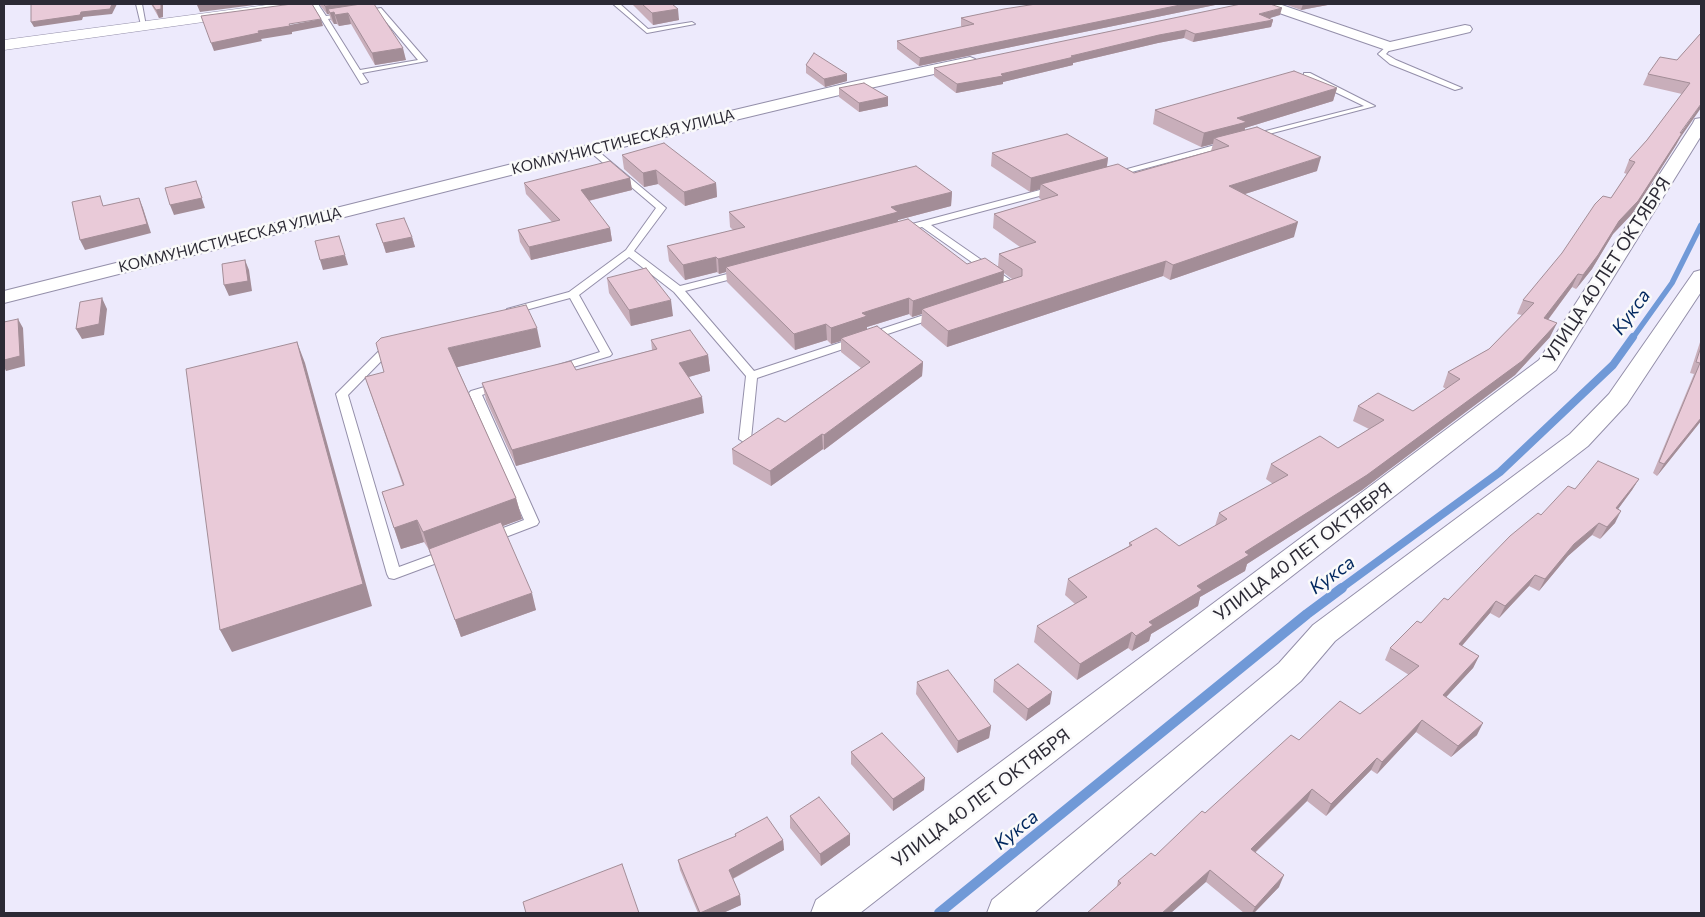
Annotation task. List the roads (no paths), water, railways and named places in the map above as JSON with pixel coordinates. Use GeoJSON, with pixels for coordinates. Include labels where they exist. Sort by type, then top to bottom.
{"type":"FeatureCollection","features":[{"type":"Feature","properties":{"kind":"street"},"geometry":{"type":"LineString","coordinates":[[4,45],[303,4]]}},
{"type":"Feature","properties":{"kind":"street"},"geometry":{"type":"LineString","coordinates":[[1267,4],[1389,47],[1465,29]]}},
{"type":"Feature","properties":{"kind":"street","name":"КОММУНИСТИЧЕСКАЯ УЛИЦА"},"geometry":{"type":"LineString","coordinates":[[4,297],[592,149],[852,87],[987,58]]}},
{"type":"Feature","properties":{"kind":"street","name":"УЛИЦА 40 ЛЕТ ОКТЯБРЯ"},"geometry":{"type":"LineString","coordinates":[[830,913],[1548,365],[1701,123]]}},
{"type":"Feature","properties":{"kind":"street"},"geometry":{"type":"LineString","coordinates":[[1006,913],[1290,672],[1324,633],[1579,440],[1618,399],[1701,276]]}},
{"type":"Feature","properties":{"kind":"lane"},"geometry":{"type":"LineString","coordinates":[[139,4],[144,25]]}},
{"type":"Feature","properties":{"kind":"lane"},"geometry":{"type":"LineString","coordinates":[[315,4],[364,82]]}},
{"type":"Feature","properties":{"kind":"lane"},"geometry":{"type":"LineString","coordinates":[[616,4],[647,31],[692,24]]}},
{"type":"Feature","properties":{"kind":"lane"},"geometry":{"type":"LineString","coordinates":[[324,18],[379,9],[423,61],[358,72]]}},
{"type":"Feature","properties":{"kind":"lane"},"geometry":{"type":"LineString","coordinates":[[1389,47],[1382,54],[1393,62],[1458,88]]}},
{"type":"Feature","properties":{"kind":"lane"},"geometry":{"type":"LineString","coordinates":[[1248,138],[1372,106],[1307,74]]}},
{"type":"Feature","properties":{"kind":"lane"},"geometry":{"type":"LineString","coordinates":[[1105,176],[1238,141]]}},
{"type":"Feature","properties":{"kind":"lane"},"geometry":{"type":"LineString","coordinates":[[497,315],[573,294],[629,252],[661,208],[592,149]]}},
{"type":"Feature","properties":{"kind":"lane"},"geometry":{"type":"LineString","coordinates":[[886,234],[1067,186]]}},
{"type":"Feature","properties":{"kind":"lane"},"geometry":{"type":"LineString","coordinates":[[924,224],[1014,288],[996,295]]}},
{"type":"Feature","properties":{"kind":"lane"},"geometry":{"type":"LineString","coordinates":[[629,252],[678,290],[752,376],[745,439]]}},
{"type":"Feature","properties":{"kind":"lane"},"geometry":{"type":"LineString","coordinates":[[678,290],[754,270]]}},
{"type":"Feature","properties":{"kind":"lane"},"geometry":{"type":"LineString","coordinates":[[540,373],[606,354],[573,294]]}},
{"type":"Feature","properties":{"kind":"lane"},"geometry":{"type":"LineString","coordinates":[[752,376],[949,310]]}},
{"type":"Feature","properties":{"kind":"lane"},"geometry":{"type":"LineString","coordinates":[[402,341],[392,344],[342,394],[394,574],[458,550]]}},
{"type":"Feature","properties":{"kind":"lane"},"geometry":{"type":"LineString","coordinates":[[477,543],[532,522],[475,393],[512,382]]}},
{"type":"Feature","properties":{"kind":"waterway","name":"Кукса"},"geometry":{"type":"LineString","coordinates":[[1632,339],[1672,283],[1701,225]]}},
{"type":"Feature","properties":{"kind":"waterway","name":"Кукса"},"geometry":{"type":"LineString","coordinates":[[1340,589],[1500,472],[1613,365],[1633,337]]}},
{"type":"Feature","properties":{"kind":"waterway","name":"Кукса"},"geometry":{"type":"LineString","coordinates":[[939,913],[1307,614],[1342,588]]}}]}
